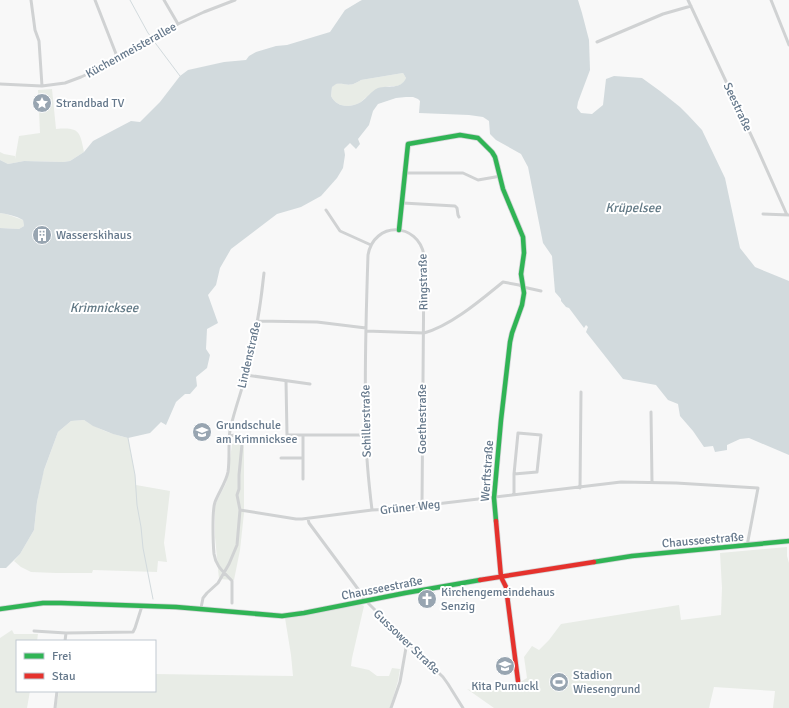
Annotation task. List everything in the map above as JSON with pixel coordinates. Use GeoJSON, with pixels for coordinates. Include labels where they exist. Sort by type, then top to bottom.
{"type":"FeatureCollection","features":[{"type":"Feature","properties":{"kind":"main road","name":"Werftstraße"},"geometry":{"type":"LineString","coordinates":[[405,173],[408,144],[460,135],[478,138],[495,157],[505,193],[523,237],[524,253],[521,274],[524,293],[522,305],[512,333],[508,357],[494,498],[501,577],[506,587],[518,681]]}},
{"type":"Feature","properties":{"kind":"main road"},"geometry":{"type":"LineString","coordinates":[[399,230],[405,173]]}},
{"type":"Feature","properties":{"kind":"main road","name":"Chausseestraße"},"geometry":{"type":"LineString","coordinates":[[0,609],[43,604],[142,606],[201,608],[282,616],[501,577],[632,556],[789,542]]}},
{"type":"Feature","properties":{"kind":"street"},"geometry":{"type":"LineString","coordinates":[[31,0],[35,30],[39,41],[42,86]]}},
{"type":"Feature","properties":{"kind":"street"},"geometry":{"type":"LineString","coordinates":[[95,0],[118,59]]}},
{"type":"Feature","properties":{"kind":"street"},"geometry":{"type":"LineString","coordinates":[[164,0],[178,24]]}},
{"type":"Feature","properties":{"kind":"street","name":"Küchenmeisterallee"},"geometry":{"type":"LineString","coordinates":[[0,84],[42,86],[65,83],[81,78],[118,59],[178,24],[233,0]]}},
{"type":"Feature","properties":{"kind":"street","name":"Seestraße"},"geometry":{"type":"LineString","coordinates":[[688,0],[788,215],[763,214]]}},
{"type":"Feature","properties":{"kind":"street"},"geometry":{"type":"LineString","coordinates":[[771,0],[789,45]]}},
{"type":"Feature","properties":{"kind":"street"},"geometry":{"type":"LineString","coordinates":[[598,42],[663,14],[691,6]]}},
{"type":"Feature","properties":{"kind":"street"},"geometry":{"type":"LineString","coordinates":[[405,173],[462,173],[478,180],[501,176]]}},
{"type":"Feature","properties":{"kind":"street"},"geometry":{"type":"LineString","coordinates":[[403,203],[455,206],[458,208],[458,215],[460,217]]}},
{"type":"Feature","properties":{"kind":"street"},"geometry":{"type":"LineString","coordinates":[[326,210],[340,231],[371,245]]}},
{"type":"Feature","properties":{"kind":"street"},"geometry":{"type":"LineString","coordinates":[[366,330],[368,255],[371,245],[382,233],[392,230],[399,230]]}},
{"type":"Feature","properties":{"kind":"street","name":"Ringstraße"},"geometry":{"type":"LineString","coordinates":[[399,230],[406,232],[415,238],[423,251],[424,332]]}},
{"type":"Feature","properties":{"kind":"street","name":"Lindenstraße"},"geometry":{"type":"LineString","coordinates":[[232,603],[232,581],[218,565],[214,553],[214,510],[215,502],[228,474],[229,436],[253,347],[264,273]]}},
{"type":"Feature","properties":{"kind":"street"},"geometry":{"type":"LineString","coordinates":[[257,321],[317,322],[366,330],[424,332],[432,331],[446,324],[503,282],[541,291]]}},
{"type":"Feature","properties":{"kind":"street","name":"Schillerstraße"},"geometry":{"type":"LineString","coordinates":[[366,330],[366,435],[367,465],[372,510]]}},
{"type":"Feature","properties":{"kind":"street","name":"Goethestraße"},"geometry":{"type":"LineString","coordinates":[[422,505],[424,332]]}},
{"type":"Feature","properties":{"kind":"street"},"geometry":{"type":"LineString","coordinates":[[246,375],[310,384]]}},
{"type":"Feature","properties":{"kind":"street"},"geometry":{"type":"LineString","coordinates":[[286,381],[287,435],[366,435]]}},
{"type":"Feature","properties":{"kind":"street"},"geometry":{"type":"LineString","coordinates":[[580,488],[581,392]]}},
{"type":"Feature","properties":{"kind":"street"},"geometry":{"type":"LineString","coordinates":[[651,412],[652,482]]}},
{"type":"Feature","properties":{"kind":"street"},"geometry":{"type":"LineString","coordinates":[[514,474],[537,472],[541,435],[518,432],[514,474],[514,494]]}},
{"type":"Feature","properties":{"kind":"street"},"geometry":{"type":"LineString","coordinates":[[201,608],[203,598],[218,583],[229,564],[237,545],[240,510],[237,495],[239,489],[242,440],[239,436],[234,434],[229,436]]}},
{"type":"Feature","properties":{"kind":"street"},"geometry":{"type":"LineString","coordinates":[[303,435],[303,480]]}},
{"type":"Feature","properties":{"kind":"street"},"geometry":{"type":"LineString","coordinates":[[281,458],[303,458]]}},
{"type":"Feature","properties":{"kind":"street","name":"Grüner Weg"},"geometry":{"type":"LineString","coordinates":[[240,510],[296,519],[308,519],[372,510],[494,498],[514,494],[580,488],[622,482],[652,482],[758,488],[747,546]]}},
{"type":"Feature","properties":{"kind":"street","name":"Gussower Straße"},"geometry":{"type":"LineString","coordinates":[[308,519],[309,523],[358,589],[362,597],[443,677],[463,708]]}},
{"type":"Feature","properties":{"kind":"street"},"geometry":{"type":"LineString","coordinates":[[34,631],[66,633],[133,632],[142,606]]}},
{"type":"Feature","properties":{"kind":"street"},"geometry":{"type":"LineString","coordinates":[[66,633],[66,640]]}},
{"type":"Feature","properties":{"kind":"street"},"geometry":{"type":"LineString","coordinates":[[392,708],[400,682],[407,642]]}},
{"type":"Feature","properties":{"kind":"street"},"geometry":{"type":"LineString","coordinates":[[55,708],[57,692]]}},
{"type":"Feature","properties":{"kind":"shaded area"},"geometry":{"type":"Polygon","coordinates":[[[403,73],[406,78],[402,84],[381,88],[357,104],[348,106],[340,105],[331,96],[332,87],[335,84],[351,85],[361,80],[403,73]]]}},
{"type":"Feature","properties":{"kind":"shaded area"},"geometry":{"type":"Polygon","coordinates":[[[52,89],[56,129],[70,129],[77,132],[81,139],[84,152],[70,161],[63,162],[24,161],[8,164],[0,160],[0,152],[15,156],[15,159],[19,136],[40,133],[38,90],[52,89]]]}},
{"type":"Feature","properties":{"kind":"shaded area"},"geometry":{"type":"Polygon","coordinates":[[[0,213],[23,220],[24,226],[19,229],[0,228],[0,213]]]}},
{"type":"Feature","properties":{"kind":"shaded area"},"geometry":{"type":"Polygon","coordinates":[[[84,420],[105,431],[128,438],[136,485],[170,491],[164,543],[167,562],[158,561],[157,572],[93,570],[92,573],[31,572],[21,567],[14,561],[20,554],[34,530],[37,502],[43,473],[58,432],[71,421],[84,420]]]}},
{"type":"Feature","properties":{"kind":"shaded area"},"geometry":{"type":"Polygon","coordinates":[[[233,437],[241,442],[244,447],[244,513],[240,550],[234,580],[219,579],[215,537],[215,505],[226,483],[233,437]]]}},
{"type":"Feature","properties":{"kind":"shaded area"},"geometry":{"type":"Polygon","coordinates":[[[787,547],[789,563],[789,708],[773,708],[775,691],[714,687],[709,708],[494,708],[467,689],[474,691],[514,686],[527,678],[524,657],[532,646],[539,650],[561,624],[679,605],[681,620],[721,615],[722,588],[720,553],[787,547]]]}},
{"type":"Feature","properties":{"kind":"shaded area"},"geometry":{"type":"Polygon","coordinates":[[[360,604],[364,606],[351,666],[369,670],[377,676],[389,676],[392,668],[400,669],[390,708],[56,708],[59,692],[156,692],[156,674],[293,676],[285,618],[360,604]]]}},
{"type":"Feature","properties":{"kind":"shaded area"},"geometry":{"type":"Polygon","coordinates":[[[12,630],[14,634],[38,634],[37,640],[16,640],[16,692],[30,692],[27,708],[0,708],[0,638],[12,630]]]}},
{"type":"Feature","properties":{"kind":"water","name":"Krimnicksee"},"geometry":{"type":"Polygon","coordinates":[[[362,0],[578,0],[589,40],[590,70],[578,102],[577,108],[581,113],[592,114],[603,105],[606,79],[614,76],[642,78],[680,107],[688,115],[702,130],[725,178],[740,248],[755,267],[789,281],[789,455],[749,438],[740,439],[727,445],[727,450],[715,452],[713,446],[704,447],[680,416],[678,404],[668,400],[656,385],[623,379],[586,332],[588,327],[586,325],[584,328],[555,292],[552,256],[543,243],[528,167],[521,154],[496,140],[490,134],[489,121],[483,117],[419,113],[420,101],[418,99],[413,97],[396,98],[378,104],[373,111],[369,125],[358,139],[360,144],[356,149],[350,143],[344,149],[345,155],[343,168],[337,178],[321,196],[301,207],[277,214],[231,249],[220,268],[216,285],[208,295],[218,323],[207,329],[206,349],[210,355],[207,368],[196,377],[197,386],[190,394],[185,394],[176,402],[166,425],[161,422],[150,433],[128,438],[93,426],[84,420],[71,421],[58,432],[44,470],[37,502],[34,530],[20,554],[6,568],[0,568],[0,228],[19,229],[24,226],[23,220],[18,217],[0,213],[0,160],[8,164],[24,161],[70,161],[84,152],[93,141],[131,121],[140,122],[160,102],[180,76],[188,70],[224,62],[246,60],[249,56],[256,52],[276,46],[287,45],[330,32],[345,10],[362,0]],[[403,73],[361,80],[351,85],[336,84],[332,87],[331,96],[340,105],[353,105],[361,102],[378,88],[398,86],[404,82],[406,78],[403,73]]]}},
{"type":"Feature","properties":{"kind":"waterway"},"geometry":{"type":"LineString","coordinates":[[130,0],[152,38]]}},
{"type":"Feature","properties":{"kind":"waterway"},"geometry":{"type":"LineString","coordinates":[[153,40],[180,76]]}},
{"type":"Feature","properties":{"kind":"waterway"},"geometry":{"type":"LineString","coordinates":[[128,438],[135,475],[137,505],[143,548],[153,599]]}},
{"type":"Feature","properties":{"kind":"traffic: fast"},"geometry":{"type":"LineString","coordinates":[[399,230],[408,144],[460,135],[478,138],[492,152],[495,157],[503,189],[523,237],[524,253],[521,274],[524,293],[522,305],[510,342],[501,420],[494,498],[496,521]]}},
{"type":"Feature","properties":{"kind":"traffic: fast"},"geometry":{"type":"LineString","coordinates":[[594,562],[632,556],[789,541]]}},
{"type":"Feature","properties":{"kind":"traffic: fast"},"geometry":{"type":"LineString","coordinates":[[0,609],[43,603],[61,603],[176,607],[282,616],[480,580]]}},
{"type":"Feature","properties":{"kind":"traffic: jam"},"geometry":{"type":"LineString","coordinates":[[496,521],[501,577],[506,587],[518,681]]}},
{"type":"Feature","properties":{"kind":"traffic: jam"},"geometry":{"type":"LineString","coordinates":[[480,580],[594,562]]}},
{"type":"Feature","properties":{"kind":"place","name":"Strandbad TV"},"geometry":{"type":"Point","coordinates":[42,103]}},
{"type":"Feature","properties":{"kind":"place","name":"Wasserskihaus"},"geometry":{"type":"Point","coordinates":[42,235]}},
{"type":"Feature","properties":{"kind":"place","name":"Grundschule am Krimnicksee"},"geometry":{"type":"Point","coordinates":[202,432]}},
{"type":"Feature","properties":{"kind":"place","name":"Kirchengemeindehaus Senzig"},"geometry":{"type":"Point","coordinates":[427,599]}},
{"type":"Feature","properties":{"kind":"place","name":"Kita Pumuckl"},"geometry":{"type":"Point","coordinates":[505,666]}},
{"type":"Feature","properties":{"kind":"place","name":"Stadion Wiesengrund"},"geometry":{"type":"Point","coordinates":[559,682]}},
{"type":"Feature","properties":{"kind":"water label","name":"Krüpelsee"},"geometry":{"type":"Point","coordinates":[633,207]}}]}
